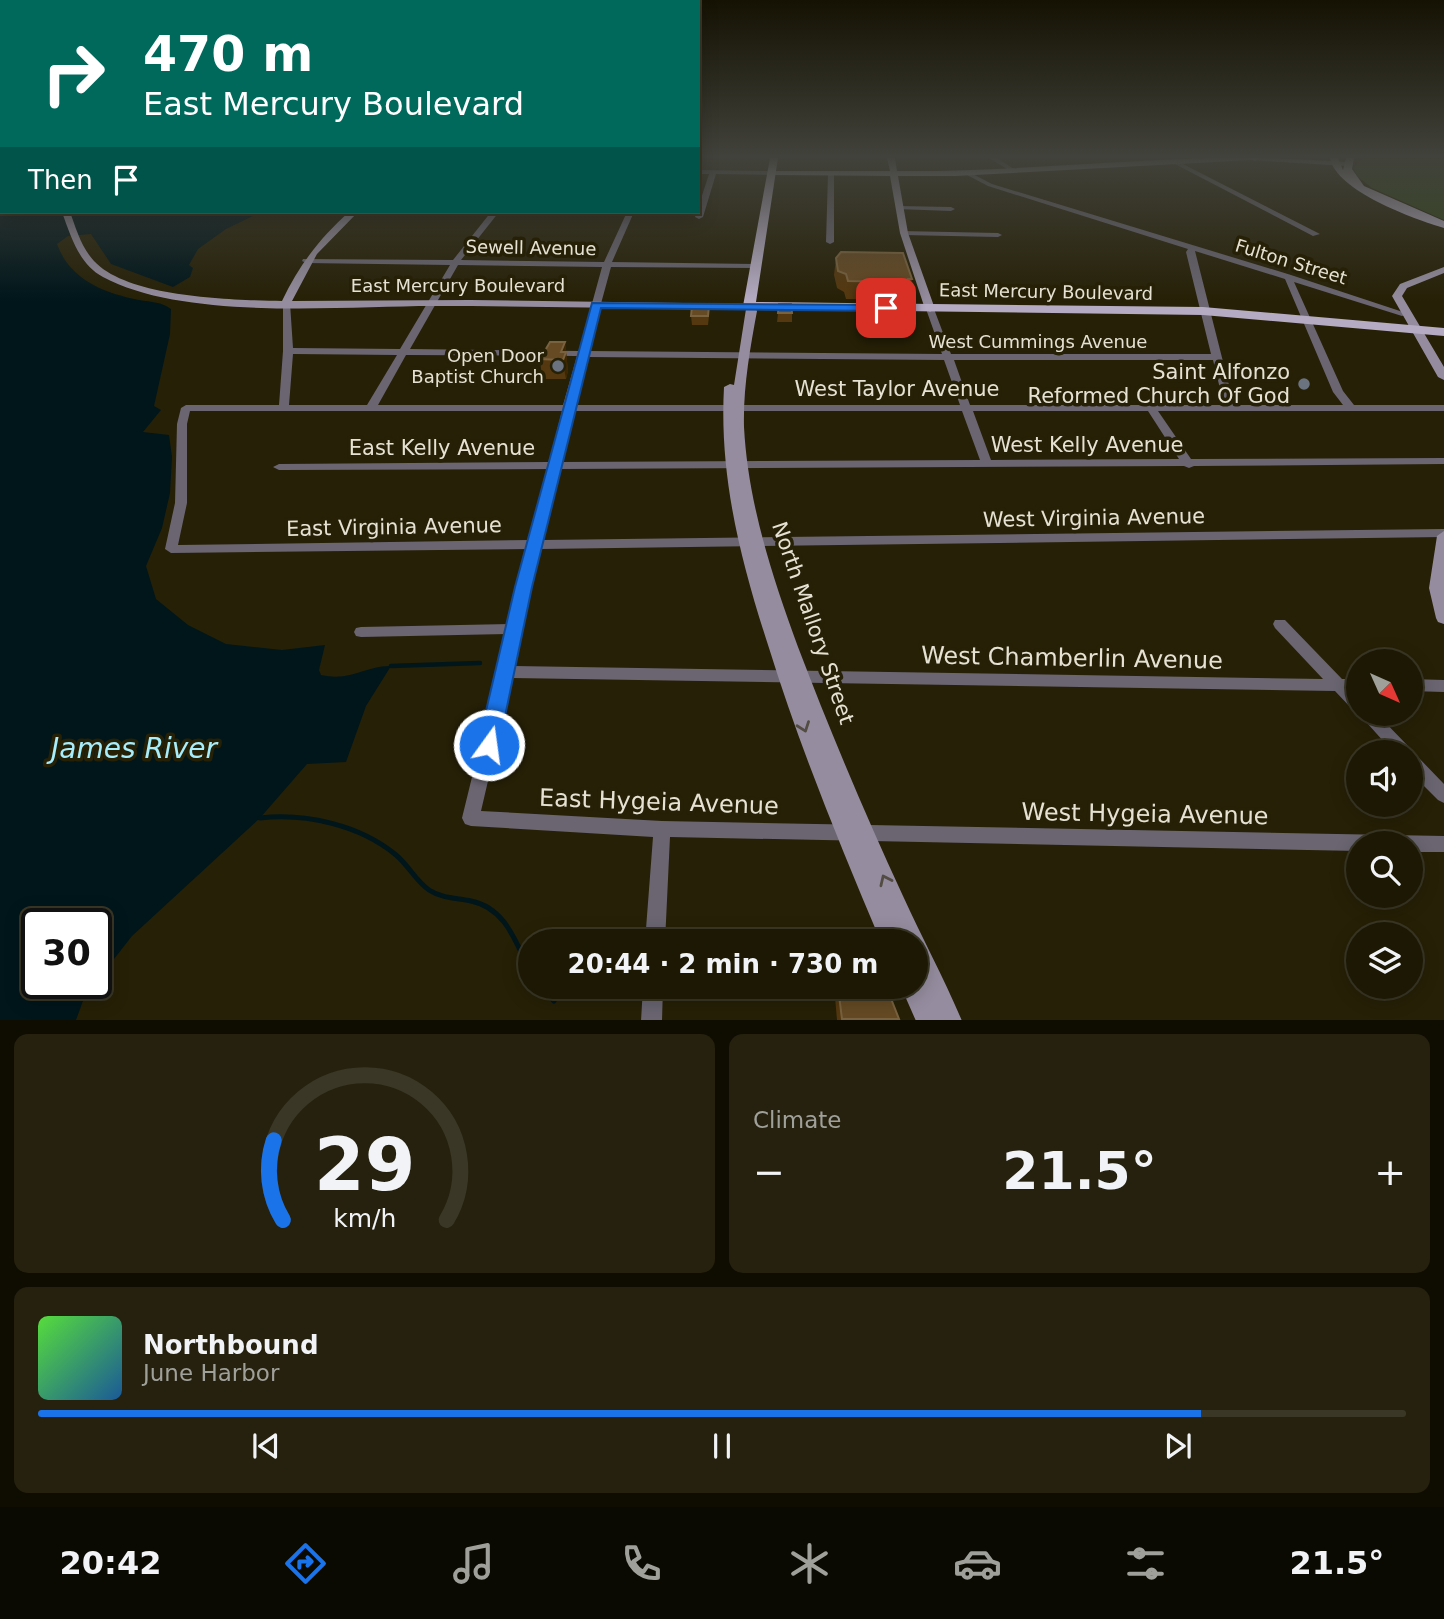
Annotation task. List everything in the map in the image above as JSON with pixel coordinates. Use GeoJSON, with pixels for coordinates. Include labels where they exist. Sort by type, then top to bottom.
{"type":"FeatureCollection","features":[{"type":"Feature","properties":{"kind":"main road","name":"North Mallory Street"},"geometry":{"type":"LineString","coordinates":[[765,206],[749,306],[743,310],[734,408],[736,466],[750,541],[793,676],[845,832],[887,929]]}},
{"type":"Feature","properties":{"kind":"main road"},"geometry":{"type":"LineString","coordinates":[[1401,206],[1444,225]]}},
{"type":"Feature","properties":{"kind":"main road"},"geometry":{"type":"LineString","coordinates":[[899,208],[904,233],[930,309]]}},
{"type":"Feature","properties":{"kind":"main road","name":"East Mercury Boulevard"},"geometry":{"type":"LineString","coordinates":[[67,214],[80,253],[92,265],[138,287],[184,296],[286,303],[1203,312],[1306,318],[1441,332]]}},
{"type":"Feature","properties":{"kind":"main road"},"geometry":{"type":"LineString","coordinates":[[286,303],[306,261],[320,241],[353,214]]}},
{"type":"Feature","properties":{"kind":"main road"},"geometry":{"type":"LineString","coordinates":[[1444,270],[1401,288],[1397,299],[1444,377]]}},
{"type":"Feature","properties":{"kind":"main road"},"geometry":{"type":"LineString","coordinates":[[1444,535],[1437,588],[1444,618]]}},
{"type":"Feature","properties":{"kind":"main road","name":"North Mallory Street"},"geometry":{"type":"LineString","coordinates":[[793,676],[907,929]]}},
{"type":"Feature","properties":{"kind":"main road","name":"North Mallory Street"},"geometry":{"type":"LineString","coordinates":[[928,974],[950,1020]]}},
{"type":"Feature","properties":{"kind":"main road"},"geometry":{"type":"LineString","coordinates":[[918,999],[928,1020]]}},
{"type":"Feature","properties":{"kind":"street"},"geometry":{"type":"LineString","coordinates":[[830,242],[831,206]]}},
{"type":"Feature","properties":{"kind":"street","name":"Fulton Street"},"geometry":{"type":"LineString","coordinates":[[1056,206],[1405,314]]}},
{"type":"Feature","properties":{"kind":"street"},"geometry":{"type":"LineString","coordinates":[[1260,206],[1316,234]]}},
{"type":"Feature","properties":{"kind":"street"},"geometry":{"type":"LineString","coordinates":[[899,208],[951,209]]}},
{"type":"Feature","properties":{"kind":"street"},"geometry":{"type":"LineString","coordinates":[[372,407],[455,263],[493,214]]}},
{"type":"Feature","properties":{"kind":"street"},"geometry":{"type":"LineString","coordinates":[[507,672],[513,629],[582,354],[607,265],[630,214]]}},
{"type":"Feature","properties":{"kind":"street"},"geometry":{"type":"LineString","coordinates":[[904,233],[998,235]]}},
{"type":"Feature","properties":{"kind":"street"},"geometry":{"type":"LineString","coordinates":[[1193,248],[1189,252],[1214,357],[1230,408]]}},
{"type":"Feature","properties":{"kind":"street","name":"Sewell Avenue"},"geometry":{"type":"LineString","coordinates":[[306,261],[755,266]]}},
{"type":"Feature","properties":{"kind":"street"},"geometry":{"type":"LineString","coordinates":[[1288,277],[1338,391],[1352,409]]}},
{"type":"Feature","properties":{"kind":"street"},"geometry":{"type":"LineString","coordinates":[[284,407],[288,351],[286,303]]}},
{"type":"Feature","properties":{"kind":"street"},"geometry":{"type":"LineString","coordinates":[[930,309],[987,464]]}},
{"type":"Feature","properties":{"kind":"street","name":"West Cummings Avenue"},"geometry":{"type":"LineString","coordinates":[[288,351],[1214,357]]}},
{"type":"Feature","properties":{"kind":"street","name":"West Taylor Avenue"},"geometry":{"type":"LineString","coordinates":[[171,549],[183,480],[181,424],[186,408],[1444,408]]}},
{"type":"Feature","properties":{"kind":"street"},"geometry":{"type":"LineString","coordinates":[[1152,408],[1189,465]]}},
{"type":"Feature","properties":{"kind":"street","name":"West Kelly Avenue"},"geometry":{"type":"LineString","coordinates":[[736,466],[1189,465],[1444,461]]}},
{"type":"Feature","properties":{"kind":"street","name":"East Kelly Avenue"},"geometry":{"type":"LineString","coordinates":[[279,467],[736,466]]}},
{"type":"Feature","properties":{"kind":"street","name":"West Virginia Avenue"},"geometry":{"type":"LineString","coordinates":[[750,541],[1444,535]]}},
{"type":"Feature","properties":{"kind":"street","name":"East Virginia Avenue"},"geometry":{"type":"LineString","coordinates":[[171,549],[750,541]]}},
{"type":"Feature","properties":{"kind":"street"},"geometry":{"type":"LineString","coordinates":[[1280,624],[1346,692]]}},
{"type":"Feature","properties":{"kind":"street"},"geometry":{"type":"LineString","coordinates":[[361,632],[513,629]]}},
{"type":"Feature","properties":{"kind":"street","name":"West Chamberlin Avenue"},"geometry":{"type":"LineString","coordinates":[[507,672],[1346,685]]}},
{"type":"Feature","properties":{"kind":"street","name":"East Hygeia Avenue"},"geometry":{"type":"LineString","coordinates":[[507,672],[471,818],[662,829],[845,832]]}},
{"type":"Feature","properties":{"kind":"street"},"geometry":{"type":"LineString","coordinates":[[1423,685],[1444,686]]}},
{"type":"Feature","properties":{"kind":"street"},"geometry":{"type":"LineString","coordinates":[[1378,726],[1392,740]]}},
{"type":"Feature","properties":{"kind":"street"},"geometry":{"type":"LineString","coordinates":[[1423,773],[1444,795]]}},
{"type":"Feature","properties":{"kind":"street"},"geometry":{"type":"LineString","coordinates":[[657,929],[662,829]]}},
{"type":"Feature","properties":{"kind":"street","name":"West Hygeia Avenue"},"geometry":{"type":"LineString","coordinates":[[845,832],[1444,844]]}},
{"type":"Feature","properties":{"kind":"street"},"geometry":{"type":"LineString","coordinates":[[651,1020],[652,999]]}},
{"type":"Feature","properties":{"kind":"green space"},"geometry":{"type":"Polygon","coordinates":[[[1412,206],[1444,206],[1444,220],[1412,206]]]}},
{"type":"Feature","properties":{"kind":"water","name":"James River"},"geometry":{"type":"Polygon","coordinates":[[[0,214],[257,214],[226,229],[198,249],[189,265],[193,268],[190,277],[173,287],[111,264],[91,234],[68,236],[57,244],[70,267],[90,283],[113,293],[171,309],[170,334],[154,406],[161,410],[143,432],[169,435],[172,457],[170,493],[162,528],[146,566],[156,599],[188,625],[226,644],[282,650],[325,645],[319,670],[321,675],[332,677],[391,666],[366,706],[346,762],[307,764],[260,818],[132,936],[112,962],[112,908],[21,908],[21,999],[84,999],[76,1020],[0,1020],[0,214]]]}},
{"type":"Feature","properties":{"kind":"building"},"geometry":{"type":"Polygon","coordinates":[[[841,252],[903,253],[912,279],[908,279],[909,282],[848,281],[846,274],[838,271],[836,258],[841,252]]]}},
{"type":"Feature","properties":{"kind":"building"},"geometry":{"type":"Polygon","coordinates":[[[779,304],[791,304],[792,313],[778,313],[779,304]]]}},
{"type":"Feature","properties":{"kind":"building"},"geometry":{"type":"Polygon","coordinates":[[[692,306],[709,306],[708,316],[691,316],[692,306]]]}},
{"type":"Feature","properties":{"kind":"building"},"geometry":{"type":"Polygon","coordinates":[[[550,342],[565,342],[561,352],[566,352],[563,360],[540,359],[550,342]]]}},
{"type":"Feature","properties":{"kind":"building"},"geometry":{"type":"Polygon","coordinates":[[[840,999],[891,999],[899,1019],[842,1019],[840,999]]]}},
{"type":"Feature","properties":{"kind":"waterway"},"geometry":{"type":"LineString","coordinates":[[391,666],[480,663]]}},
{"type":"Feature","properties":{"kind":"waterway"},"geometry":{"type":"LineString","coordinates":[[260,818],[296,817],[332,823],[366,836],[401,859],[420,882],[434,893],[471,901],[493,911],[508,928],[518,946]]}},
{"type":"Feature","properties":{"kind":"place","name":"Open Door Baptist Church"},"geometry":{"type":"Point","coordinates":[558,366]}},
{"type":"Feature","properties":{"kind":"place","name":"Saint Alfonzo Reformed Church Of God"},"geometry":{"type":"Point","coordinates":[1304,384]}},
{"type":"Feature","properties":{"kind":"route"},"geometry":{"type":"LineString","coordinates":[[489,745],[507,672],[513,629],[596,305],[886,308]]}}]}
